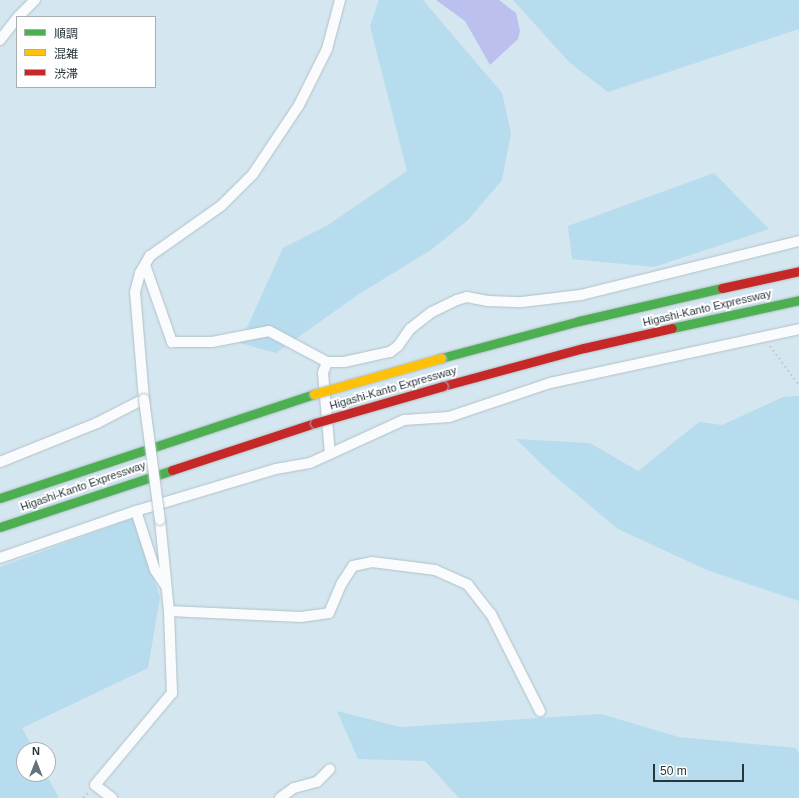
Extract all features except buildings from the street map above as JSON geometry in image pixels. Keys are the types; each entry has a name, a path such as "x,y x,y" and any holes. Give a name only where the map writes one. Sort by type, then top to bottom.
{"highway":[{"name":"Higashi-Kanto Expressway","path":"0,498 314,394 579,321 799,271"},
{"name":"Higashi-Kanto Expressway","path":"0,527 315,423 443,386 584,348 799,300"}],"street":[{"path":"19,16 35,0"},
{"path":"112,798 95,785 172,693 169,611 160,520 144,399 135,292 145,264 150,256 221,206 253,174 299,105 327,49 340,0"},
{"path":"0,40 16,19"},
{"path":"145,264 172,342 212,342 269,331 327,362 372,357 390,352 398,346 410,329 432,312 467,297 488,301 522,302 581,295 799,241"},
{"path":"0,558 136,511 276,469 310,463 404,420 449,417 550,383 799,329"},
{"path":"327,362 323,374 330,454"},
{"path":"0,462 97,423 144,399"},
{"path":"136,511 155,570 166,586"},
{"path":"169,611 301,617 329,613 342,583 353,566 372,562 436,570 468,585 491,614 540,710"},
{"path":"280,798 294,788 317,782 330,769"}],"path":[{"path":"765,336 773,352 799,385"}],"shaded area":[{"path":"379,0 423,0 502,93 511,133 502,180 469,219 431,250 359,294 276,353 240,343 283,248 328,225 407,171 370,26"},
{"path":"513,0 799,0 799,29 608,92 570,63"},
{"path":"714,173 769,229 654,267 572,259 568,226"},
{"path":"799,396 799,601 707,570 618,529 550,472 516,439 590,443 638,471 699,422 722,425 783,397"},
{"path":"133,518 160,597 148,668 22,728 30,742 16,742 16,782 50,782 59,798 0,798 0,567"},
{"path":"337,711 400,727 601,714 679,737 796,748 799,754 799,798 459,798 425,761 358,759"}],"water":[{"path":"436,0 499,0 516,13 520,31 518,39 490,65 465,21"}],"traffic: fast":[{"path":"441,358 579,321 722,288"},
{"path":"672,328 799,300"},
{"path":"0,498 314,394"},
{"path":"0,527 172,470"}],"traffic: jam":[{"path":"722,288 799,271"},
{"path":"443,386 584,348 672,328"},
{"path":"315,423 443,386"},
{"path":"172,470 315,423"}],"traffic: slow":[{"path":"314,394 441,358"}]}
